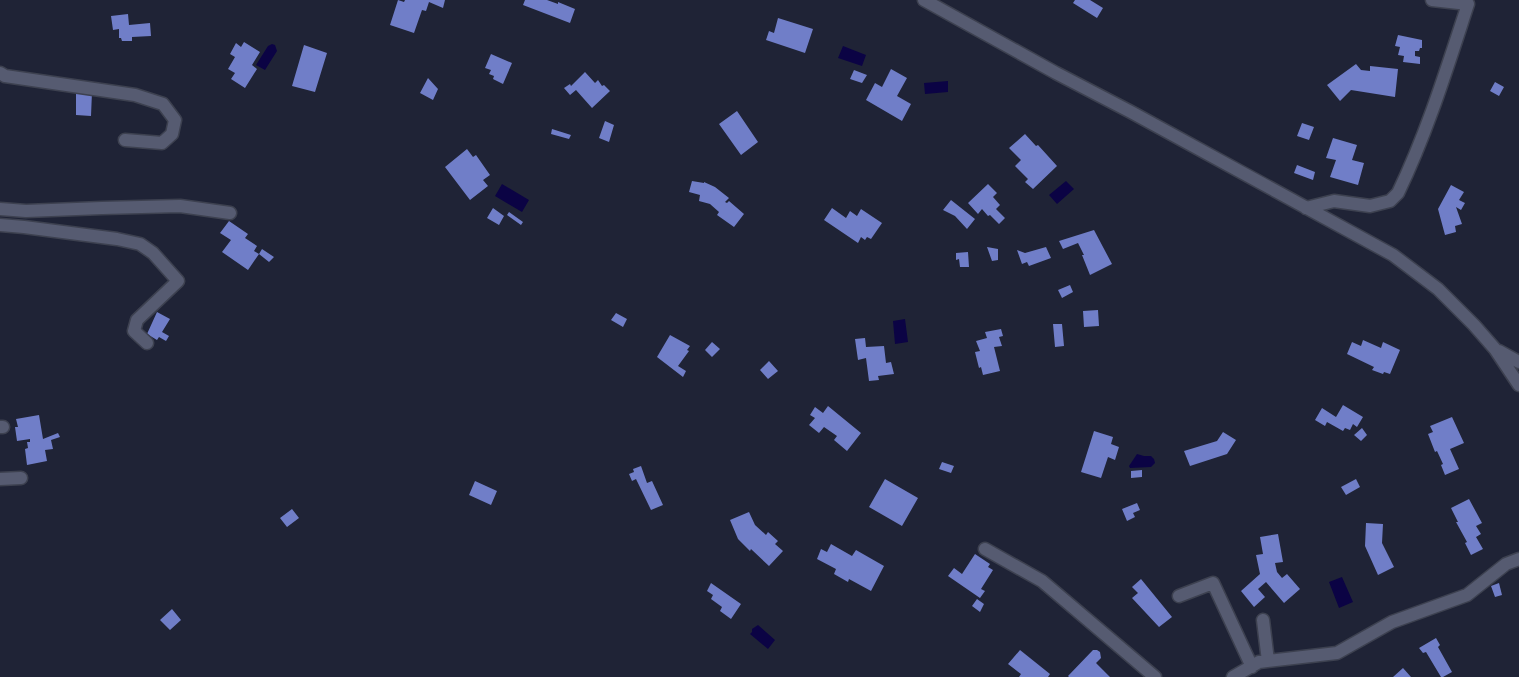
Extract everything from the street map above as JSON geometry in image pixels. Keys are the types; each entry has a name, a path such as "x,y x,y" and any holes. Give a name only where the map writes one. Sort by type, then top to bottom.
{"street":[{"path":"924,0 1306,208 1374,243 1401,260 1438,289 1474,326 1495,349 1519,385"},
{"path":"1306,208 1334,201 1370,206 1390,201 1398,193 1447,67 1468,4 1432,0"},
{"path":"0,74 135,95 163,104 175,120 172,134 162,143 126,140"},
{"path":"0,209 26,211 180,206 230,213"},
{"path":"0,225 117,239 140,244 153,253 178,281 137,320 134,331 147,343"},
{"path":"1495,349 1519,362"},
{"path":"0,479 21,478"},
{"path":"985,549 1042,581 1155,677"},
{"path":"1233,677 1259,662 1338,652 1392,622 1467,595 1506,564 1519,559"},
{"path":"1179,596 1213,583 1252,667"},
{"path":"1263,620 1268,661"}],"shaded area":[{"path":"275,45 277,51 265,70 256,65 268,46"},
{"path":"843,46 866,55 862,66 838,58"},
{"path":"948,81 948,92 925,94 924,83"},
{"path":"1066,181 1074,189 1057,204 1049,195"},
{"path":"502,184 529,200 522,212 495,196"},
{"path":"905,319 908,342 895,344 893,321"},
{"path":"1137,454 1151,456 1155,463 1151,467 1130,468 1129,466"},
{"path":"1342,577 1353,602 1339,608 1329,582"},
{"path":"758,625 775,640 768,649 750,634 752,629"}],"building":[{"path":"398,0 404,2 405,0 445,0 443,8 429,2 426,11 422,10 414,33 390,25"},
{"path":"525,0 547,0 575,9 570,23 523,5"},
{"path":"1075,0 1090,0 1103,8 1097,18 1073,3"},
{"path":"128,14 129,25 150,23 151,36 132,37 132,41 122,41 119,38 119,29 113,30 111,16"},
{"path":"778,18 813,29 805,53 766,40 769,31 774,33"},
{"path":"1398,35 1422,40 1422,48 1419,51 1415,51 1415,56 1420,57 1420,64 1403,62 1404,56 1398,55 1400,47 1395,46"},
{"path":"244,42 260,52 252,65 257,69 245,88 231,79 235,73 228,69 235,57 230,54 236,43 241,47"},
{"path":"304,45 327,53 315,92 292,86"},
{"path":"491,54 512,63 503,84 493,79 494,76 489,74 491,70 485,68"},
{"path":"1356,64 1361,70 1370,71 1370,66 1398,69 1395,97 1351,90 1340,101 1327,85"},
{"path":"891,69 907,78 897,96 911,104 902,121 866,100 875,83 882,87"},
{"path":"854,70 867,75 862,83 850,79"},
{"path":"585,72 595,83 598,80 602,86 604,85 610,91 592,108 576,90 570,95 564,88 570,84 571,86"},
{"path":"428,78 438,89 433,100 420,93"},
{"path":"1495,82 1504,87 1499,96 1490,91"},
{"path":"76,92 92,92 91,116 76,115"},
{"path":"737,111 758,142 741,155 719,124"},
{"path":"605,121 614,125 609,142 599,138"},
{"path":"1302,123 1314,127 1309,140 1297,136"},
{"path":"552,129 571,135 569,139 551,134"},
{"path":"1025,134 1057,166 1033,189 1025,182 1028,179 1015,166 1021,160 1009,148"},
{"path":"1333,138 1357,145 1352,160 1364,163 1358,185 1330,177 1336,160 1326,158"},
{"path":"467,149 473,157 476,155 490,175 483,180 488,186 470,200 445,167"},
{"path":"1297,165 1315,172 1313,180 1294,173"},
{"path":"692,181 704,182 715,187 729,198 725,202 729,201 744,214 734,227 717,215 719,212 710,204 699,201 700,195 689,192"},
{"path":"988,184 997,193 993,197 1000,205 996,209 1005,218 999,224 982,209 978,214 968,203"},
{"path":"1451,185 1464,192 1459,200 1465,203 1461,210 1456,207 1462,224 1455,226 1456,232 1445,235 1438,209"},
{"path":"951,200 975,219 967,229 955,216 943,210"},
{"path":"493,208 504,216 499,225 487,218"},
{"path":"832,208 846,218 850,211 857,216 861,209 882,223 871,239 867,237 865,240 861,237 858,243 824,220"},
{"path":"509,212 523,222 521,225 507,215"},
{"path":"229,221 248,234 245,238 257,246 254,251 259,254 248,270 222,252 231,240 220,233"},
{"path":"1094,230 1112,264 1090,275 1078,243 1063,249 1059,241"},
{"path":"987,247 998,249 998,260 992,261"},
{"path":"1046,247 1051,258 1029,266 1027,262 1022,264 1017,250 1025,253"},
{"path":"262,249 274,257 269,262 259,254"},
{"path":"968,252 969,267 960,267 959,259 956,260 956,253"},
{"path":"1070,285 1073,292 1062,298 1058,290"},
{"path":"1098,310 1099,326 1084,327 1083,311"},
{"path":"157,312 170,319 162,332 169,336 166,341 159,337 157,340 147,334"},
{"path":"616,313 627,319 623,327 611,320"},
{"path":"1053,324 1062,324 1064,346 1055,347"},
{"path":"1001,329 1003,336 999,337 1002,346 994,347 1000,371 983,375 975,352 980,351 976,341 987,338 985,332"},
{"path":"670,335 690,346 687,350 689,351 678,366 686,371 683,377 657,357"},
{"path":"865,338 866,347 884,346 886,363 891,362 894,374 878,376 879,380 869,381 866,358 858,360 855,339"},
{"path":"1363,340 1381,348 1383,342 1400,350 1390,374 1384,372 1383,374 1372,370 1374,367 1347,354 1352,342 1361,346"},
{"path":"712,342 720,349 712,357 705,350"},
{"path":"769,361 778,371 768,379 760,370"},
{"path":"1343,405 1363,417 1357,427 1353,424 1350,430 1345,428 1343,431 1327,422 1325,426 1315,420 1322,408 1336,417"},
{"path":"828,406 861,433 847,451 834,440 837,436 824,427 819,433 809,425 815,418 810,415 815,407 823,413"},
{"path":"39,415 43,439 58,433 60,437 51,440 53,449 45,450 47,461 27,465 25,449 28,448 27,442 30,442 30,439 17,441 15,427 18,427 16,419"},
{"path":"1452,417 1464,443 1450,449 1459,469 1445,475 1441,465 1443,464 1437,451 1435,452 1428,434 1433,432 1430,426"},
{"path":"1362,428 1367,435 1361,441 1354,435"},
{"path":"1094,431 1113,437 1111,444 1119,447 1115,460 1108,457 1101,478 1081,472"},
{"path":"1223,432 1236,440 1227,454 1190,466 1184,451 1217,441"},
{"path":"942,462 954,466 951,473 939,469"},
{"path":"641,466 647,483 652,481 663,505 651,510 636,479 632,481 629,474 634,472 633,469"},
{"path":"1142,470 1142,477 1131,478 1131,471"},
{"path":"885,479 918,498 902,526 869,507"},
{"path":"1356,479 1360,487 1346,495 1341,487"},
{"path":"475,481 497,491 491,505 469,495"},
{"path":"1469,499 1482,523 1476,526 1481,534 1476,537 1483,549 1471,555 1451,508"},
{"path":"1137,503 1140,510 1133,513 1135,517 1127,521 1122,509"},
{"path":"292,509 299,518 287,527 280,518"},
{"path":"749,512 755,525 766,535 768,532 778,541 775,544 783,551 769,566 738,539 730,520"},
{"path":"1366,523 1383,524 1382,543 1394,567 1378,575 1365,546"},
{"path":"1278,534 1283,562 1275,563 1277,572 1282,578 1287,574 1300,589 1284,603 1266,582 1258,589 1265,597 1254,607 1241,591 1260,574 1256,555 1263,554 1260,537"},
{"path":"831,544 852,556 856,550 884,566 871,591 849,579 848,582 834,574 836,569 817,559 821,549 827,552"},
{"path":"975,554 990,564 988,567 993,570 981,589 985,591 980,598 948,576 954,568 962,574"},
{"path":"1141,579 1172,617 1159,627 1132,598 1138,593 1132,587"},
{"path":"711,583 741,604 731,619 720,611 722,607 711,599 713,595 707,591"},
{"path":"1499,583 1502,595 1495,597 1491,586"},
{"path":"977,599 984,604 980,612 972,606"},
{"path":"172,609 181,620 170,630 160,620"},
{"path":"1436,638 1440,645 1438,647 1452,672 1443,677 1441,677 1426,652 1423,653 1419,648"},
{"path":"1020,650 1050,674 1048,677 1019,677 1021,674 1008,664"},
{"path":"1093,650 1100,652 1101,658 1096,663 1110,677 1069,677 1068,676"},
{"path":"1403,668 1411,677 1393,677"}]}
